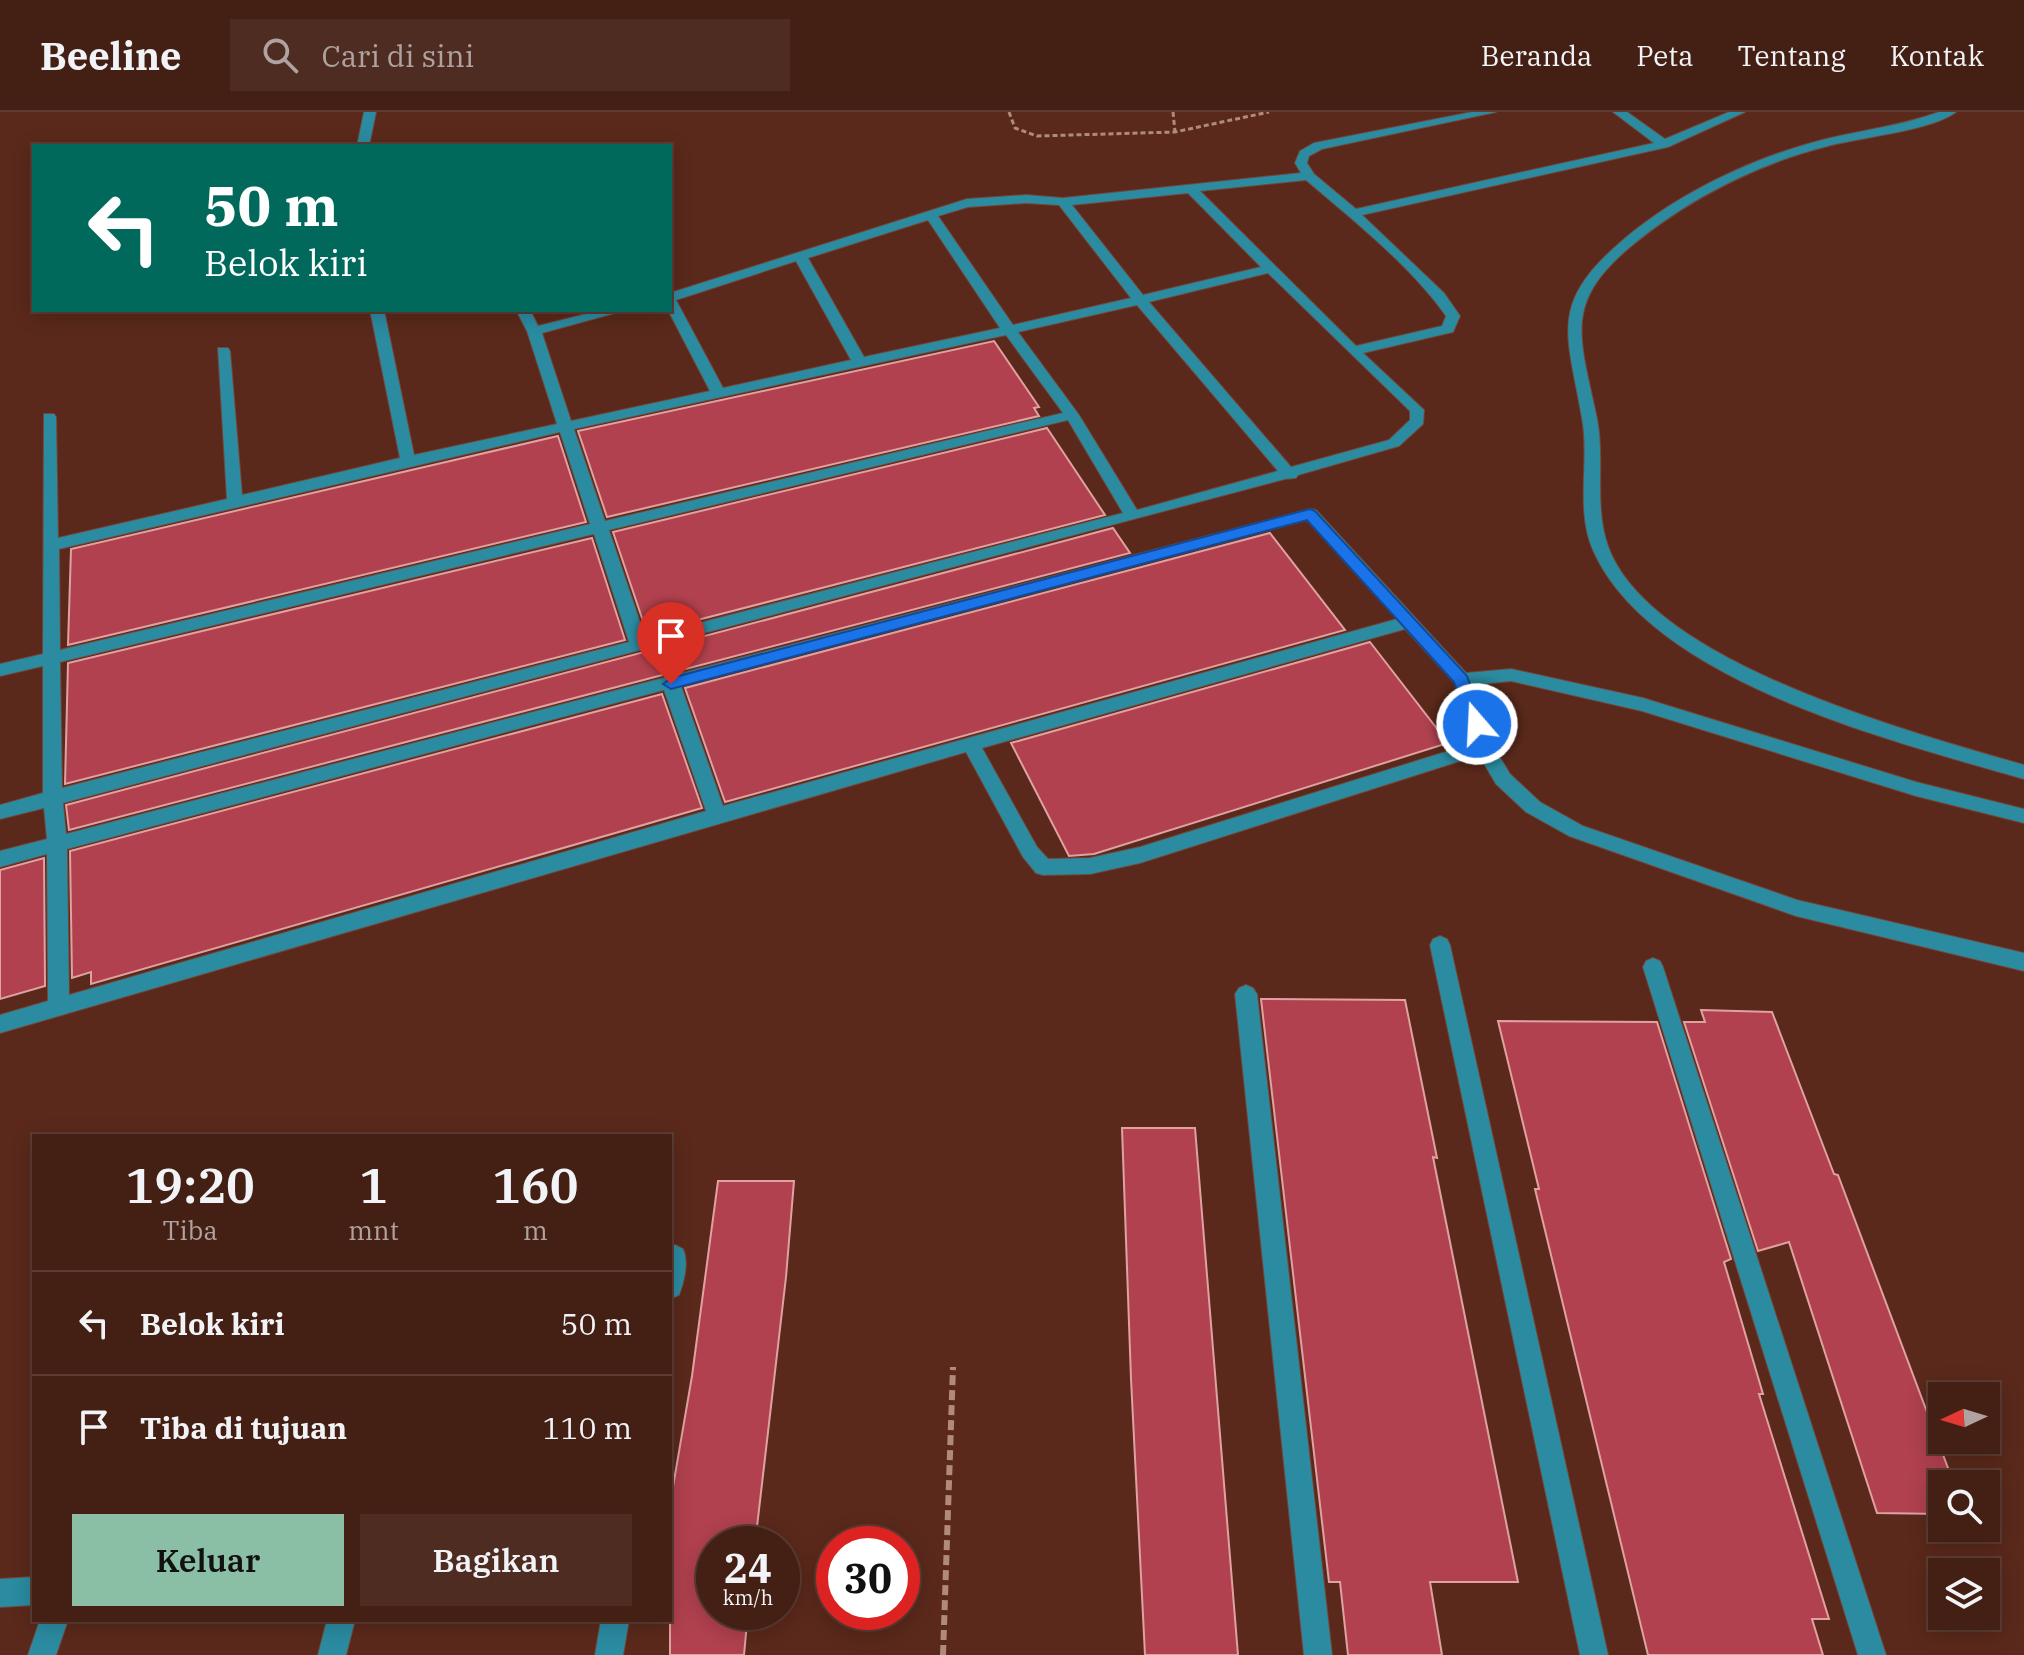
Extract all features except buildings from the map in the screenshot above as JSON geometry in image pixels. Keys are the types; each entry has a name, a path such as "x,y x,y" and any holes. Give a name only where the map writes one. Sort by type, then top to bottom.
{"street":[{"path":"363,144 370,112"},
{"path":"1353,351 1448,329 1453,316 1439,296 1353,213 1309,176 1301,163 1304,154 1318,146 1490,112"},
{"path":"1619,112 1664,144"},
{"path":"1353,213 1664,144 1739,112"},
{"path":"1950,112 1810,147 1776,159 1667,215 1630,241 1600,269 1575,304 1572,344 1595,446 1595,521 1601,549 1617,579 1643,609 1712,656 1769,686 1844,715 2024,772"},
{"path":"672,298 979,202 1026,199 1063,202 1193,191 1309,176"},
{"path":"0,812 1290,475 1394,443 1418,421 1417,410 1268,269 1193,191"},
{"path":"1063,202 1140,300 1290,475"},
{"path":"931,215 1009,330 1072,415 1133,516"},
{"path":"800,256 860,363"},
{"path":"52,545 408,461 1009,330 1268,269"},
{"path":"672,303 719,394"},
{"path":"377,312 408,461"},
{"path":"524,312 534,331 639,646"},
{"path":"534,331 611,312"},
{"path":"223,351 235,503"},
{"path":"0,670 1072,415"},
{"path":"49,417 53,799 57,843 59,1006"},
{"path":"0,859 1310,514 1462,680 1484,747 1503,779 1533,807 1576,831 1796,908 2024,962"},
{"path":"0,1024 970,742 1408,622"},
{"path":"1462,680 1511,675 1643,705 1916,789 2024,816"},
{"path":"671,684 717,815"},
{"path":"970,742 1030,852 1043,867 1090,866 1140,855 1484,747"},
{"path":"1440,945 1594,1655"},
{"path":"1653,967 1872,1655"},
{"path":"1246,994 1318,1655"},
{"path":"672,1275 675,1257"},
{"path":"0,1593 32,1591"},
{"path":"42,1655 53,1622"},
{"path":"332,1655 340,1622"},
{"path":"609,1655 615,1622"}],"path":[{"path":"1009,112 1015,128 1037,136 1175,132 1269,112"},
{"path":"1173,112 1175,132"},
{"path":"943,1655 953,1367"}],"route":[{"path":"671,684 1310,514 1462,680 1477,724"}]}
